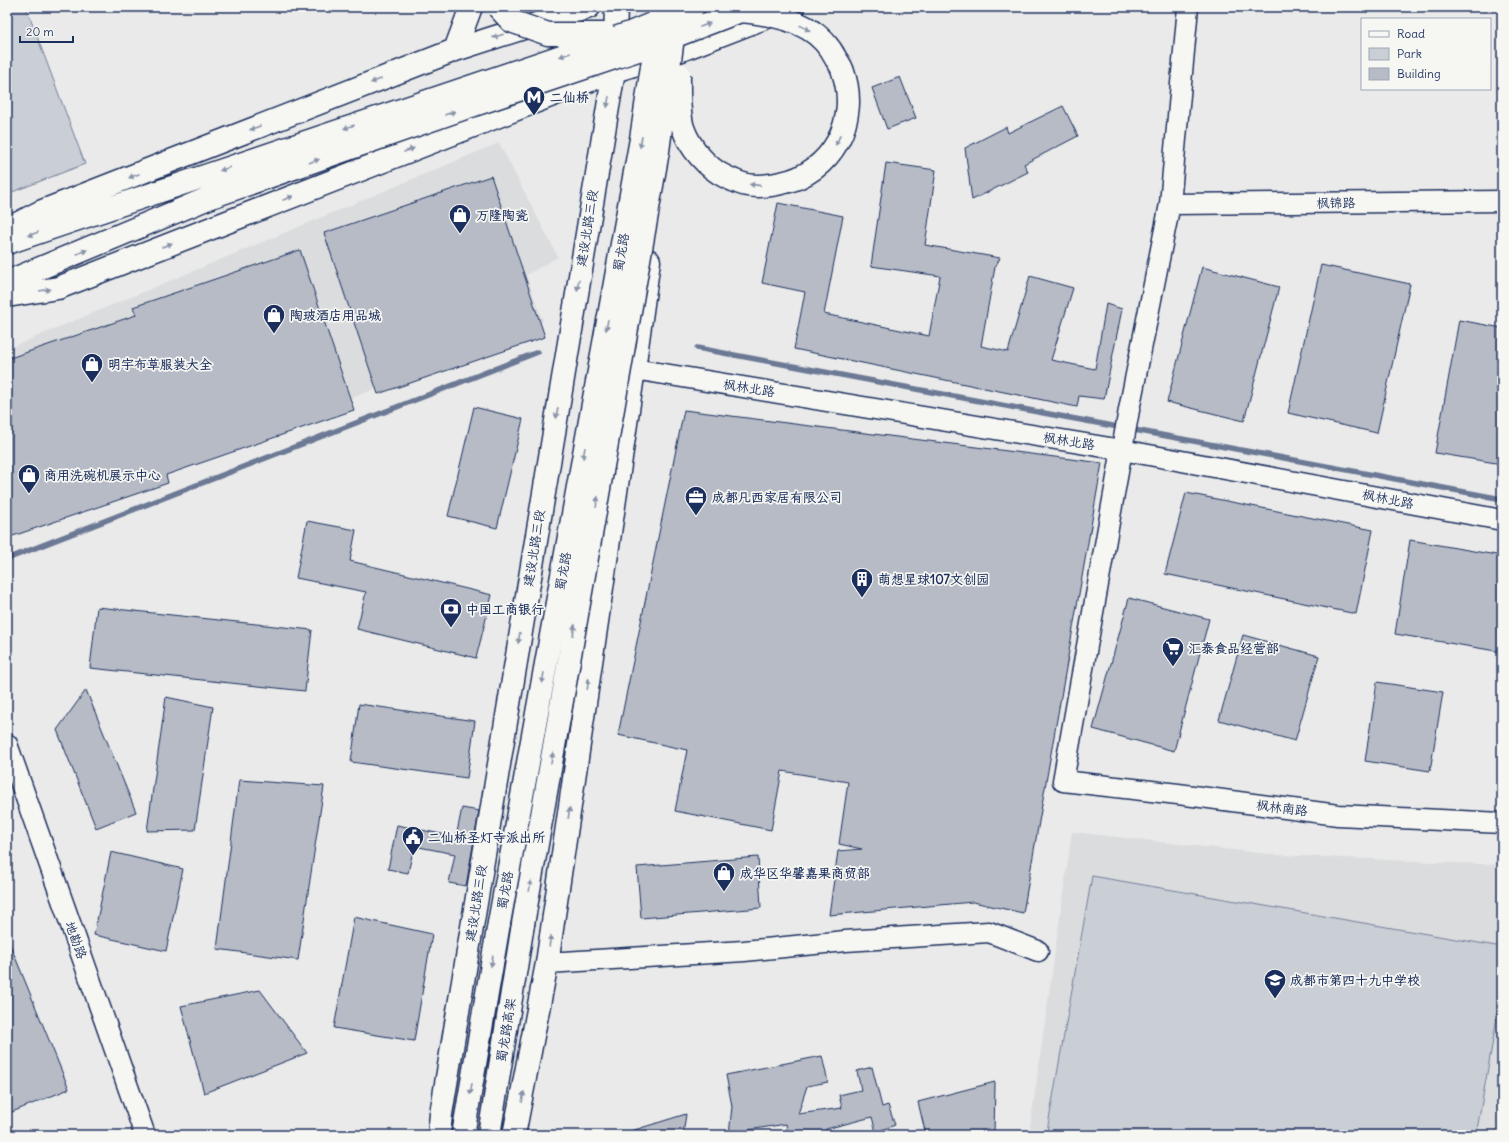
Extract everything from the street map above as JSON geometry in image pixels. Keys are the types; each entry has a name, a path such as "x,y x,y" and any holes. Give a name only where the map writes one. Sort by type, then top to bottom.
{"main road":[{"path":"455,50 471,7"},
{"path":"498,7 511,21 548,34 586,35 630,33"},
{"path":"7,229 40,212 455,50 589,7"},
{"name":"建设北路三段","path":"439,1135 441,1114 614,71 616,7"},
{"path":"657,7 658,31"},
{"name":"蜀龙路","path":"463,1135 499,922 641,139 661,7"},
{"path":"514,1135 547,963 634,369 676,52 673,7"},
{"path":"7,282 211,197 460,110 644,48 746,9 781,18 808,28 830,48 843,71 848,97 846,124 834,148 817,168 793,181 767,186 741,184 717,172 697,154 683,128 680,107 677,7"},
{"name":"蜀龙路","path":"523,924 656,159 677,7"},
{"path":"7,243 202,176 630,33 693,7"},
{"path":"7,296 58,288 614,71 676,52 793,7"},
{"name":"蜀龙路高架","path":"489,1135 523,924"}],"street":[{"path":"1124,443 1129,410 1170,204 1188,7"},
{"name":"枫锦路","path":"1170,204 1502,202"},
{"name":"枫林北路","path":"634,369 1124,443 1502,520"},
{"name":"枫林南路","path":"1124,443 1062,781 1178,794 1338,815 1502,823"},
{"name":"地勘路","path":"7,744 146,1135"},
{"path":"547,963 744,951 845,941 989,932 1038,951"}],"shaded area":[{"name":"陶玻酒店用品城","path":"499,143 558,257 526,275 543,321 7,537 7,349"},
{"name":"成都市第四十九中学校","path":"1072,832 1278,855 1502,865 1502,1135 1029,1135"}],"green space":[{"path":"7,7 26,7 85,164 7,194"},
{"name":"成都市第四十九中学校","path":"1092,876 1502,947 1502,990 1476,1135 1072,1135 1047,1131"}],"building":[{"path":"900,77 916,118 887,129 872,88"},
{"path":"1063,106 1078,136 1024,164 1028,172 972,200 965,148 1006,127 1008,133"},
{"path":"886,163 936,170 925,245 1000,258 995,267 981,346 1008,352 1030,276 1073,288 1051,360 1095,369 1106,304 1122,309 1104,399 1079,396 1077,407 794,349 805,292 762,283 778,203 843,216 824,314 929,336 940,276 871,266"},
{"path":"491,176 545,337 378,394 324,233"},
{"path":"300,250 354,410 166,475 168,483 7,538 7,359 136,315 133,307"},
{"path":"1321,265 1410,284 1377,433 1288,413"},
{"path":"1202,267 1279,287 1244,421 1167,402"},
{"path":"1459,320 1502,328 1502,464 1435,453"},
{"path":"474,407 523,419 497,528 448,516"},
{"name":"萌想星球107文创园","path":"684,410 1102,463 1023,913 973,902 829,915 838,851 862,849 839,844 848,782 782,771 771,830 675,811 687,750 618,735"},
{"path":"1186,493 1373,530 1356,614 1165,574"},
{"path":"307,521 356,530 350,561 492,595 476,658 357,629 366,592 296,578"},
{"path":"1410,540 1502,556 1502,652 1395,634"},
{"path":"1129,598 1209,619 1174,751 1093,729"},
{"path":"97,607 312,630 305,691 90,668"},
{"path":"1243,635 1319,656 1295,741 1219,720"},
{"path":"1377,682 1443,692 1430,771 1365,761"},
{"path":"86,690 136,812 96,828 57,730"},
{"path":"166,697 213,707 195,830 147,831"},
{"path":"359,704 475,721 467,778 351,762"},
{"path":"239,780 324,786 298,960 217,949"},
{"path":"462,808 479,811 466,886 449,883 455,854 414,846 408,873 388,869 397,825 456,837"},
{"path":"111,852 183,869 166,951 94,935"},
{"path":"758,857 761,908 641,918 637,867"},
{"path":"354,917 432,934 414,1041 334,1028"},
{"path":"7,937 69,1089 7,1114"},
{"path":"260,990 307,1053 204,1093 181,1006"},
{"path":"822,1056 828,1082 807,1086 798,1114 842,1108 839,1095 861,1090 857,1071 872,1067 882,1107 888,1105 895,1125 876,1132 872,1117 826,1129 826,1135 788,1135 786,1124 748,1130 747,1135 729,1135 732,1106 726,1075"},
{"path":"995,1082 994,1135 926,1135 918,1102"},
{"path":"686,1114 683,1135 629,1135 628,1132"}],"waterway":[{"path":"697,348 1502,499"},
{"path":"7,559 538,352"}],"place":[{"name":"二仙桥","path":"534,116"},
{"name":"万隆陶瓷","path":"460,234"},
{"name":"陶玻酒店用品城","path":"274,334"},
{"name":"明宇布草服装大全","path":"92,384"},
{"name":"商用洗碗机展示中心","path":"29,494"},
{"name":"成都凡西家居有限公司","path":"696,516"},
{"name":"萌想星球107文创园","path":"862,598"},
{"name":"中国工商银行","path":"451,628"},
{"name":"汇泰食品经营部","path":"1173,668"},
{"name":"二仙桥圣灯寺派出所","path":"413,856"},
{"name":"成华区华馨嘉果商贸部","path":"724,892"},
{"name":"成都市第四十九中学校","path":"1275,1000"}]}
